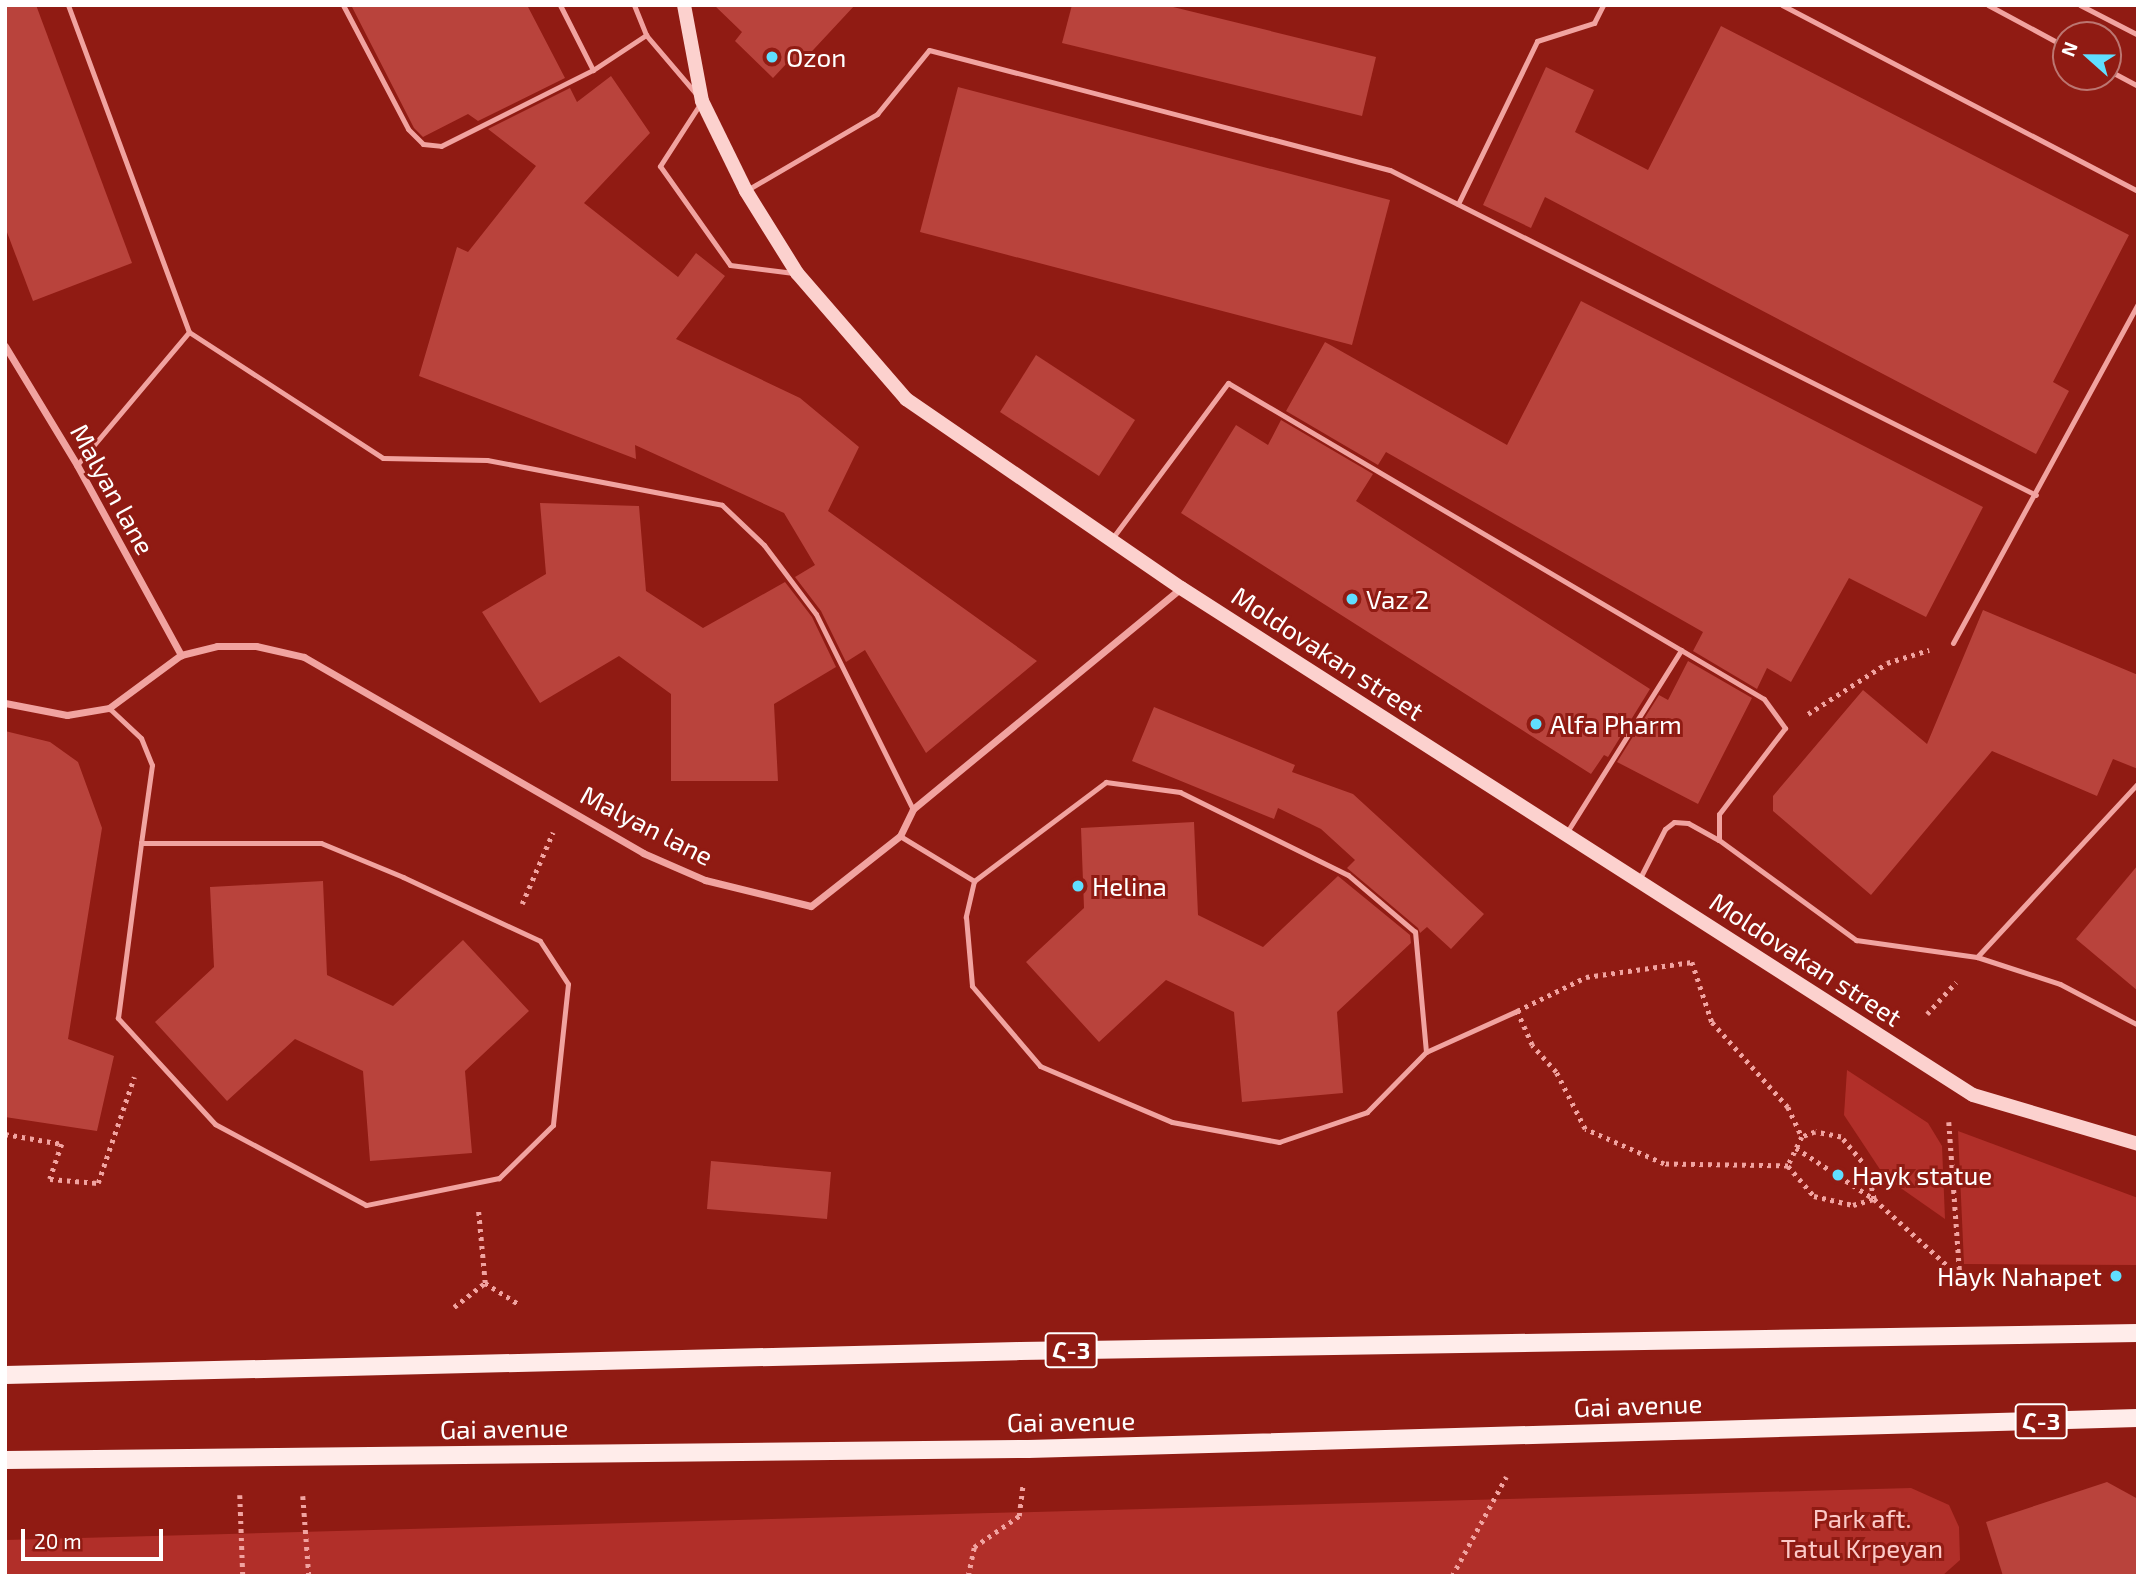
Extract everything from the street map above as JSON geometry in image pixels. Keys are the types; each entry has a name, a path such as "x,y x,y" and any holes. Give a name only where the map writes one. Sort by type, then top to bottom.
{"main road":[{"name":"Հ-3","path":"5,1376 1034,1351 2138,1333"},
{"name":"Gai avenue","path":"5,1460 1028,1449 2138,1418"}],"street":[{"name":"Moldovakan street","path":"684,5 702,102 746,191 797,273 906,399 1181,588 1973,1096 2138,1144"},
{"name":"Malyan lane","path":"5,346 77,465 181,655"},
{"name":"Malyan lane","path":"5,704 67,715 109,708 181,655 216,646 256,646 304,657 643,853 705,880 810,906 900,836 914,809 1181,588"}],"lane":[{"path":"68,5 189,332 383,458 487,460 722,505 764,545 816,614 914,809"},
{"path":"343,5 408,129 423,144 440,146 593,70 646,35"},
{"path":"560,5 593,70"},
{"path":"634,5 646,35 702,102 660,166 730,265 797,273"},
{"path":"1458,204 1537,41 1594,23 1604,5"},
{"path":"1783,5 2138,191"},
{"path":"1988,5 2052,39"},
{"path":"2080,5 2138,35"},
{"path":"746,191 877,114 929,50 1390,170 2036,495"},
{"path":"2122,77 2138,86"},
{"path":"1953,643 2036,495 2138,303"},
{"path":"77,465 189,332"},
{"path":"1111,540 1228,383 1764,698 1785,728 1719,814 1719,840"},
{"path":"1565,834 1681,650"},
{"path":"109,708 141,738 152,765 141,843 118,1018 215,1124 366,1205 499,1178 553,1125 568,984 540,941 403,877 321,843 141,843"},
{"path":"1426,1052 1415,932 1348,876 1180,792 1106,782 974,881 965,917 972,986 1040,1066 1172,1122 1279,1142 1367,1112 1426,1052 1517,1011"},
{"path":"1977,957 2138,783"},
{"path":"1638,881 1665,829 1674,822 1688,823 1719,840 1856,940 1977,957 2060,984 2138,1025"},
{"path":"900,836 974,881"}],"path":[{"path":"1785,728 1888,663 1953,643"},
{"path":"516,916 552,835"},
{"path":"1548,994 1586,977 1608,972 1692,962 1712,1022 1788,1107 1802,1136"},
{"path":"1927,1014 1951,988"},
{"path":"1517,1011 1532,1045 1556,1072 1585,1129 1664,1164 1788,1166 1814,1196 1853,1205 1874,1199"},
{"path":"5,1134 61,1144 50,1179 98,1183 144,1046"},
{"path":"1796,1148 1874,1199 1960,1277 1949,1122"},
{"path":"1788,1166 1802,1136 1815,1132 1841,1137 1867,1168 1874,1199"},
{"path":"477,1202 485,1283"},
{"path":"485,1283 519,1304"},
{"path":"454,1307 485,1283"},
{"path":"1452,1576 1506,1477"},
{"path":"968,1576 974,1547 1019,1516 1023,1484"},
{"path":"240,1495 243,1576"},
{"path":"303,1496 309,1576"}],"green space":[{"path":"1847,1070 1928,1123 1942,1146 1945,1219 1885,1177 1844,1115"},
{"path":"1958,1131 2138,1198 2138,1265 1964,1264"},
{"name":"Park aft. Tatul Krpeyan","path":"1911,1488 1949,1505 1959,1527 1960,1560 1942,1576 5,1576 5,1540"}],"building":[{"path":"5,5 36,5 132,263 33,301 5,227"},
{"path":"351,5 527,5 565,78 478,121 468,114 423,137 414,128"},
{"path":"714,5 855,5 801,63 788,62 773,78 735,41 742,32"},
{"path":"1072,5 1165,5 1376,57 1362,116 1062,43"},
{"path":"1721,26 2129,235 2053,382 2069,391 2036,454 1545,197 1531,228 1483,205 1546,67 1594,90 1575,132 1648,170"},
{"path":"611,76 650,133 584,203 678,277 696,253 725,276 676,339 800,398 859,447 828,511 1037,661 926,753 865,650 846,662 821,611 795,577 815,565 784,513 635,445 636,459 419,376 457,247 468,252 536,166 488,129 570,88 577,102"},
{"path":"958,87 1390,200 1352,345 920,232"},
{"path":"1581,301 1983,507 1926,617 1849,578 1791,682 1767,668 1757,689 1693,651 1703,632 1386,452 1378,465 1286,411 1325,342 1507,445"},
{"path":"1036,355 1135,420 1099,476 1000,412"},
{"path":"1281,420 1373,474 1356,501 1650,689 1608,757 1604,755 1591,774 1181,513 1236,425 1268,445"},
{"path":"540,503 639,506 646,591 703,628 785,582 812,617 836,667 774,704 778,781 671,781 671,694 619,656 540,703 482,612 546,574"},
{"path":"1983,610 2138,675 2138,769 2113,759 2097,796 1992,751 1871,895 1773,811 1773,796 1863,690 1927,744"},
{"path":"1688,661 1752,698 1698,804 1617,762 1659,695 1668,700"},
{"path":"1154,707 1295,765 1292,772 1353,794 1484,914 1451,949 1427,927 1420,933 1418,928 1347,868 1355,860 1321,829 1278,808 1274,819 1132,761"},
{"path":"5,731 50,742 78,762 102,828 68,1039 114,1056 97,1131 5,1117"},
{"path":"1194,822 1198,915 1263,947 1338,876 1410,935 1411,943 1337,1012 1343,1093 1242,1102 1234,1012 1166,980 1099,1042 1026,962 1084,908 1081,828"},
{"path":"2138,865 2138,991 2076,939"},
{"path":"323,881 327,975 393,1006 463,940 529,1011 465,1071 472,1153 370,1161 363,1071 295,1039 227,1101 155,1022 214,967 210,887"},
{"path":"711,1161 831,1172 827,1219 707,1209"},
{"path":"2107,1482 2138,1499 2138,1576 2003,1576 1986,1522"}],"place":[{"name":"Ozon","path":"772,57"},
{"name":"Vaz 2","path":"1352,599"},
{"name":"Alfa Pharm","path":"1536,724"},
{"name":"Helina","path":"1078,886"},
{"name":"Hayk statue","path":"1838,1175"},
{"name":"Hayk Nahapet","path":"2116,1276"}]}
